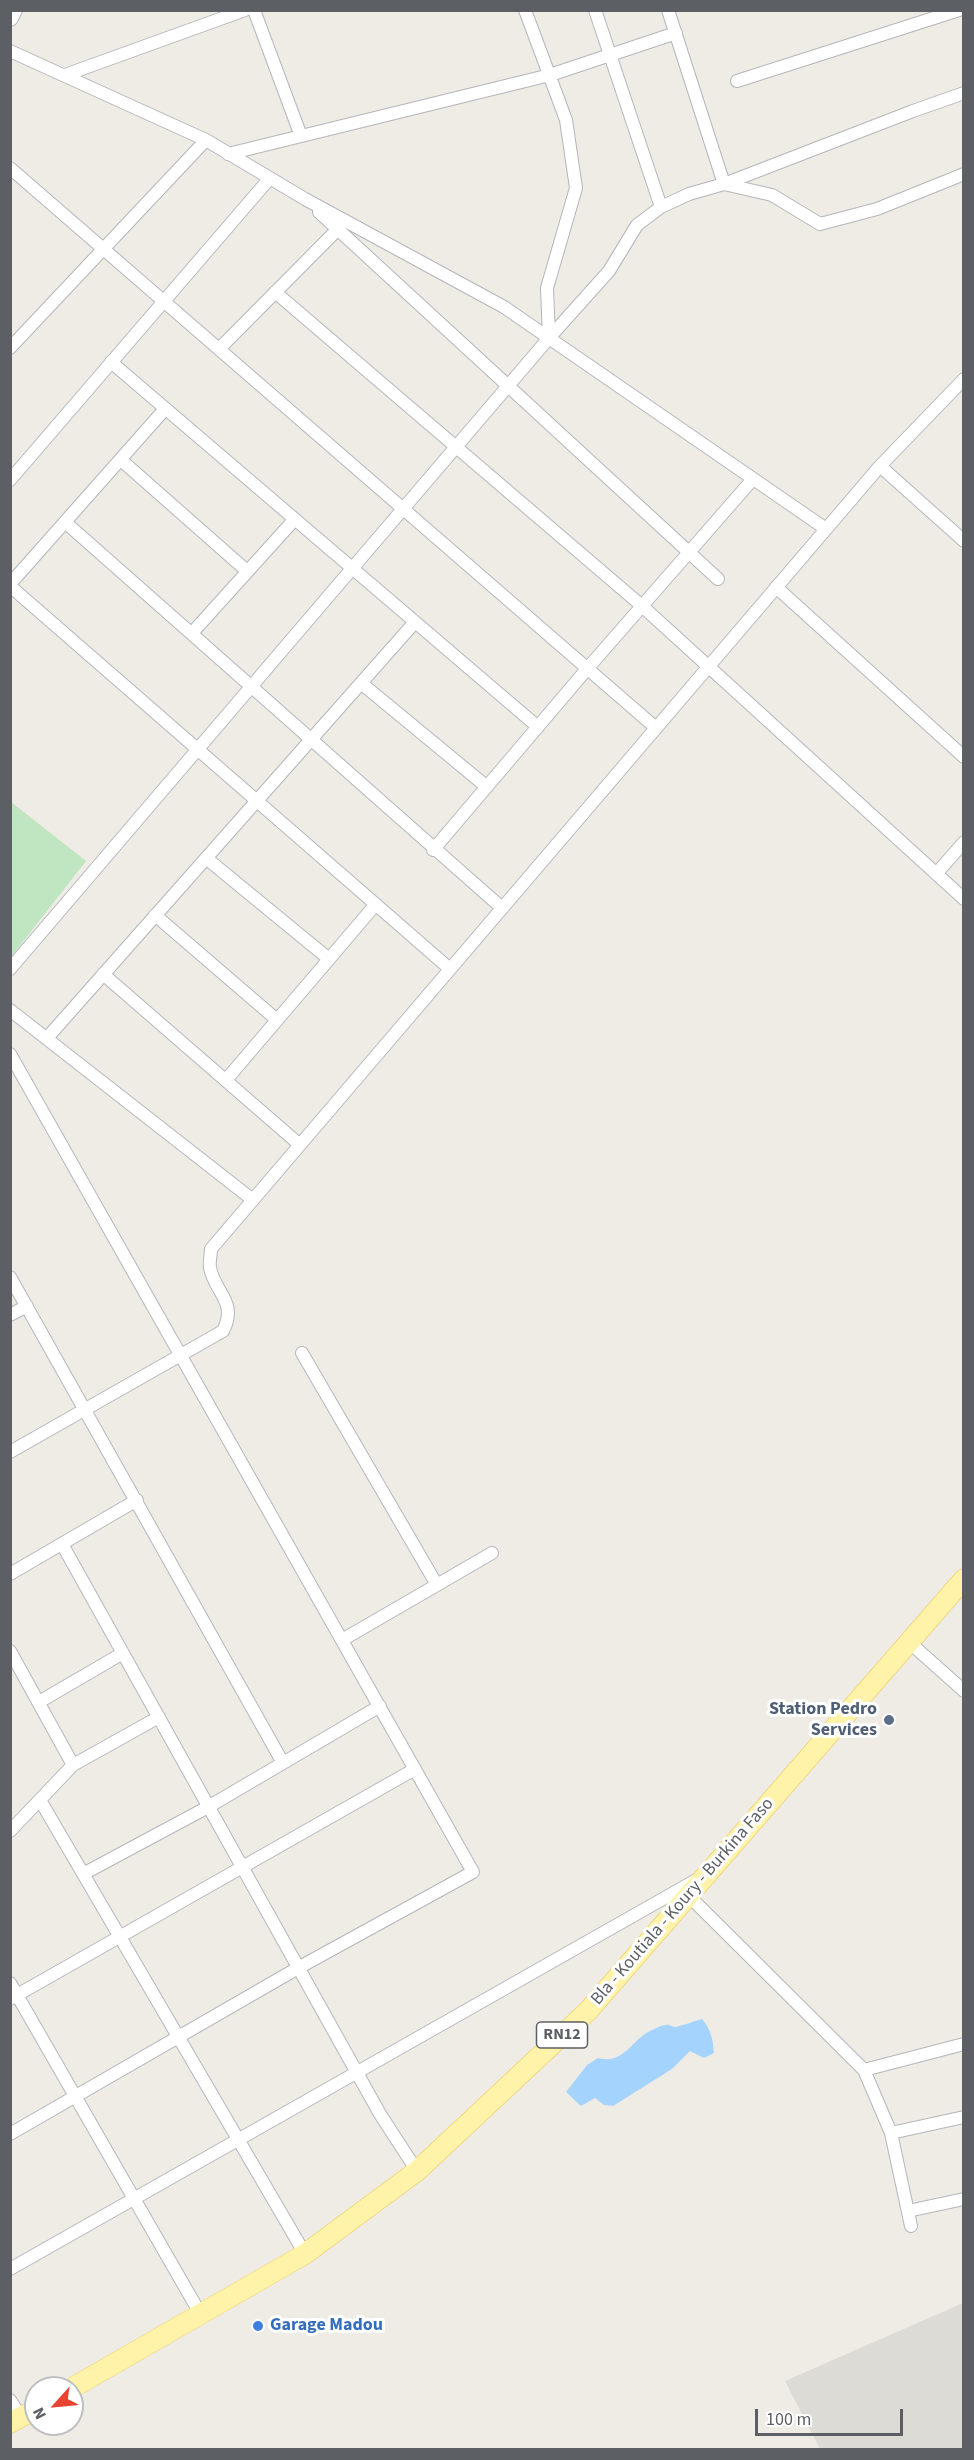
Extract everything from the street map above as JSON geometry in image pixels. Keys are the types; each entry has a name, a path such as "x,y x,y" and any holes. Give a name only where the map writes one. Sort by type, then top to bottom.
{"main road":[{"name":"Bla - Koutiala - Koury - Burkina Faso","path":"84,2381 305,2254 417,2170 588,2011 963,1579"}],"street":[{"path":"10,18 14,10"},
{"path":"65,75 245,10"},
{"path":"254,10 301,136"},
{"path":"525,10 566,120 576,188 547,288 549,338"},
{"path":"595,10 661,207"},
{"path":"668,10 724,184"},
{"path":"737,81 959,10"},
{"path":"228,154 550,75 676,33"},
{"path":"10,51 206,140 305,199 504,307 826,529"},
{"path":"10,969 549,338 609,271 637,225 661,207 688,194 724,184 963,93"},
{"path":"10,348 206,140"},
{"path":"10,168 656,728"},
{"path":"724,184 772,195 820,224 877,209 963,174"},
{"path":"10,480 270,178"},
{"path":"305,199 718,579"},
{"path":"219,349 338,229"},
{"path":"275,292 642,606 963,899"},
{"path":"111,362 538,727"},
{"path":"10,1452 224,1331 230,1318 210,1268 211,1249 880,466 963,379"},
{"path":"165,409 10,585 450,969"},
{"path":"121,460 247,572"},
{"path":"880,466 963,541"},
{"path":"433,850 753,479"},
{"path":"192,633 294,520"},
{"path":"65,522 312,738 433,850 502,908"},
{"path":"776,587 963,757"},
{"path":"47,1038 415,622"},
{"path":"361,683 487,787"},
{"path":"936,874 963,842"},
{"path":"206,858 329,959"},
{"path":"226,1080 376,904"},
{"path":"155,915 277,1020"},
{"path":"103,974 300,1144"},
{"path":"10,1010 253,1200"},
{"path":"10,1054 474,1872 298,1968 10,2134"},
{"path":"10,1277 283,1764"},
{"path":"10,1315 27,1306"},
{"path":"302,1353 437,1585"},
{"path":"10,1574 137,1500"},
{"path":"62,1544 356,2072 380,2114 417,2170"},
{"path":"342,1640 492,1553"},
{"path":"909,1642 963,1691"},
{"path":"10,1651 73,1765"},
{"path":"39,1702 123,1653"},
{"path":"83,1874 283,1764 380,1706"},
{"path":"10,1831 73,1765 159,1717"},
{"path":"14,1997 415,1769"},
{"path":"40,1800 305,2254"},
{"path":"10,2269 632,1914 710,1872"},
{"path":"689,1896 864,2070 891,2133 911,2226"},
{"path":"10,1983 14,1997 76,2097 201,2315"},
{"path":"864,2070 963,2044"},
{"path":"891,2133 963,2117"},
{"path":"908,2211 963,2199"},
{"path":"10,2400 22,2416"}],"shaded area":[{"path":"963,2303 963,2449 820,2449 785,2381"}],"green space":[{"path":"11,802 86,861 11,957"}],"water":[{"path":"702,2019 711,2035 714,2053 704,2058 690,2051 672,2069 613,2106 604,2105 595,2098 581,2106 566,2092 587,2065 598,2058 615,2058 621,2055 645,2034 659,2027 667,2025 674,2027"}],"place":[{"name":"Station Pedro Services","path":"889,1720"},
{"name":"Garage Madou","path":"258,2326"}]}
